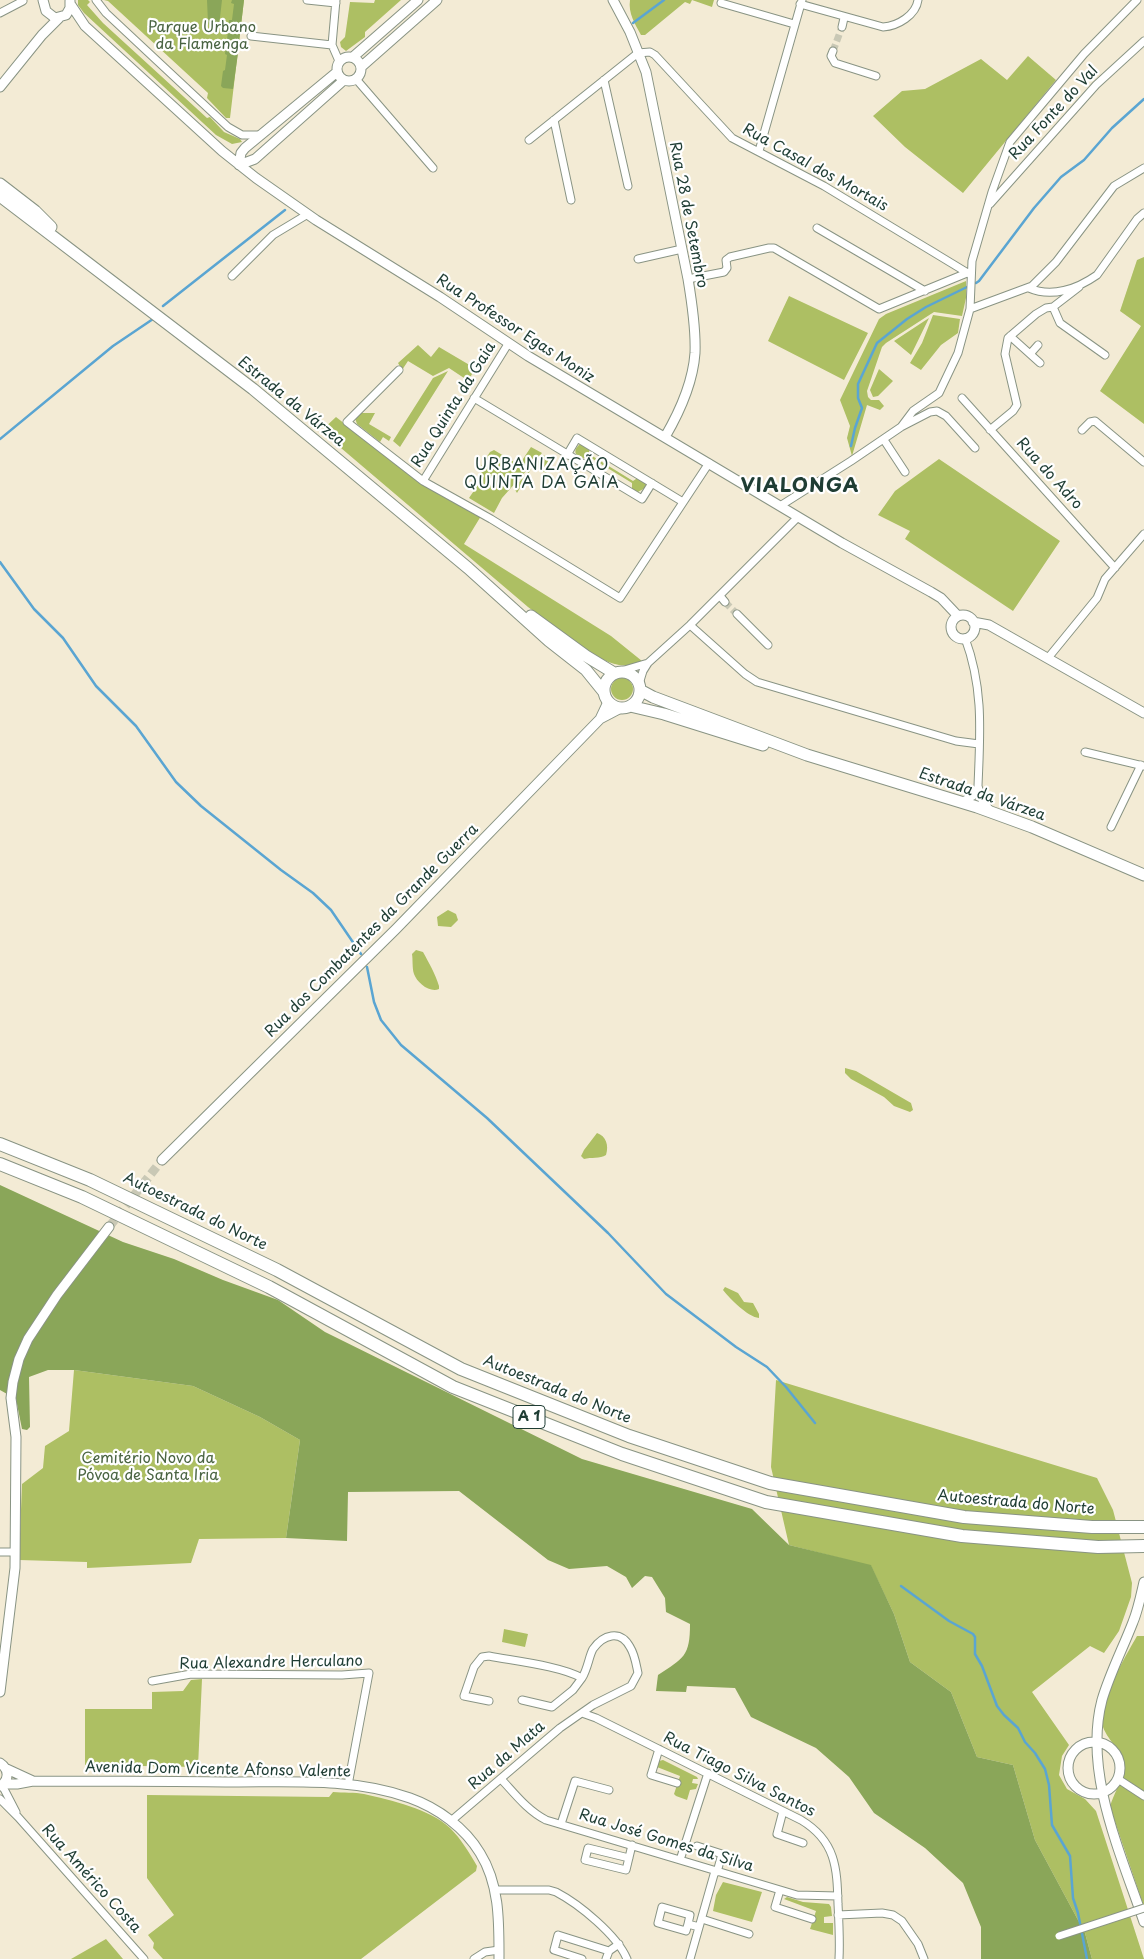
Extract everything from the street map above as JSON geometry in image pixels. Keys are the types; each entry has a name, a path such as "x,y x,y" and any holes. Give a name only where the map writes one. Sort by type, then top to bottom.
{"highway":[{"name":"Autoestrada do Norte","path":"0,1144 90,1180 277,1270 461,1369 629,1436 770,1483 964,1517 1092,1527 1144,1527"},
{"name":"A 1","path":"0,1164 82,1197 269,1287 453,1387 622,1454 766,1502 962,1536 1098,1547 1144,1546"}],"main road":[{"name":"Estrada da Várzea","path":"0,184 35,211 91,264"},
{"name":"Estrada da Várzea","path":"0,196 253,389 468,568 549,641 586,670 605,696 616,707 664,714 758,744 807,755"},
{"name":"Estrada da Várzea","path":"468,568 586,656 618,672 632,675 640,687 652,697 807,755 996,814 1094,852 1144,875"},
{"path":"605,696 606,680 618,672"},
{"path":"625,707 636,701 640,687"}],"street":[{"path":"96,0 106,13 228,127 242,135 260,135"},
{"path":"307,0 336,1 332,45 339,61 337,72 245,148 241,153 239,165 255,159 344,80"},
{"path":"353,57 418,0"},
{"path":"361,67 437,0"},
{"name":"Rua 28 de Setembro","path":"613,0 646,72 693,312 695,354 690,378 676,419 665,438"},
{"path":"621,14 622,0"},
{"path":"759,151 801,2 844,18 879,27 888,27 912,14 918,0"},
{"path":"901,427 913,411 934,398 943,387 958,353 970,309 969,274 972,261 1010,142 1084,54 1137,0"},
{"path":"0,13 24,1"},
{"path":"0,85 42,35 69,12 70,2"},
{"name":"Rua Professor Egas Moniz","path":"70,2 85,26 222,151 256,178 308,214 440,297 508,344 842,543 941,598 958,616 965,615 973,622 989,625 1144,713"},
{"path":"721,2 794,24"},
{"path":"42,35 45,4"},
{"name":"Rua Professor Egas Moniz","path":"45,4 51,16 61,17 85,26"},
{"path":"842,27 844,18"},
{"path":"251,36 332,45"},
{"name":"Rua Fonte do Val","path":"988,207 1096,85 1144,41"},
{"path":"833,51 831,56 835,63 876,76"},
{"name":"Rua Casal dos Mortais","path":"638,53 650,52 655,55 728,134 824,186 969,274"},
{"path":"529,140 638,53"},
{"path":"337,72 344,80 348,81 356,79 361,71 358,61 353,57 345,57 339,61"},
{"path":"356,79 433,168"},
{"path":"604,80 628,186"},
{"path":"554,120 571,200"},
{"path":"222,151 245,148"},
{"path":"255,159 254,170 256,178"},
{"path":"970,309 1029,288 1056,262 1114,186 1144,168"},
{"path":"990,430 1013,411 1017,405 1005,354 1005,343 1010,336 1036,314 1053,307 1097,275 1137,219 1144,213"},
{"path":"232,276 273,235 308,214"},
{"path":"817,228 925,291"},
{"path":"688,279 724,272 727,268 726,260 729,257 771,248 777,249 879,309 969,274"},
{"path":"638,259 682,249"},
{"path":"1029,288 1039,292 1053,292 1079,287"},
{"path":"1053,307 1060,323 1105,355"},
{"path":"1010,336 1040,363"},
{"name":"Rua Quinta da Gaia","path":"423,481 508,344"},
{"path":"1030,354 1038,345"},
{"path":"399,370 347,422 423,481 507,528 620,598 708,464"},
{"path":"474,398 642,499 652,483"},
{"name":"Rua do Adro","path":"962,398 1115,568"},
{"path":"780,506 884,440 901,427 930,412 938,411 946,416 974,448"},
{"path":"1082,430 1090,422 1095,421 1144,462"},
{"path":"567,455 577,438 683,502"},
{"path":"884,440 905,472"},
{"path":"640,687 643,671 648,663 720,596 798,517"},
{"path":"1048,658 1097,598 1105,579 1144,534"},
{"path":"720,596 725,602"},
{"path":"737,614 768,645"},
{"path":"958,616 951,625 952,632 958,637 965,638 972,634 973,622"},
{"path":"690,625 744,674 757,682 956,741 979,744"},
{"path":"965,638 975,668 978,687 978,786 985,805 996,814"},
{"path":"618,672 648,663"},
{"name":"Rua dos Combatentes da Grande Guerra","path":"600,720 605,696"},
{"name":"Rua dos Combatentes da Grande Guerra","path":"162,1160 396,929 600,720 625,707"},
{"path":"1085,752 1143,766 1111,827"},
{"path":"960,802 973,796 978,786"},
{"path":"0,1692 14,1568 16,1437 11,1391 19,1359 28,1339 57,1295 109,1227"},
{"path":"0,1552 14,1552"},
{"path":"1144,1582 1134,1620 1102,1701 1097,1742 1102,1793 1144,1922"},
{"name":"Rua da Mata","path":"452,1821 502,1780 546,1738 582,1712 632,1686 638,1673 630,1646 625,1640 615,1635 604,1637 592,1650 588,1669 582,1678"},
{"path":"489,1701 464,1696 474,1667 482,1657 489,1656 548,1668 574,1674 582,1678 573,1690 552,1707 522,1700"},
{"name":"Rua Alexandre Herculano","path":"152,1681 191,1674 342,1675 369,1673 348,1785"},
{"name":"Rua Tiago Silva Santos","path":"582,1712 708,1773 809,1825 828,1846 835,1862 838,1896 839,1959"},
{"path":"1097,1742 1105,1744 1117,1755 1120,1771 1118,1779 1114,1785 1102,1793 1094,1794 1078,1788 1069,1774 1068,1766 1075,1751 1081,1746 1097,1742"},
{"path":"659,1749 651,1775 677,1783"},
{"path":"2,1764 7,1777 2,1785 18,1817"},
{"name":"Avenida Dom Vicente Afonso Valente","path":"2,1764 34,1781"},
{"path":"680,1860 708,1773"},
{"path":"1118,1779 1144,1796"},
{"name":"Rua José Gomes da Silva","path":"502,1780 538,1816 561,1824 797,1896 838,1896"},
{"name":"Avenida Dom Vicente Afonso Valente","path":"2,1785 34,1781 288,1782 348,1785 381,1790 411,1798 432,1808 452,1821 468,1836 480,1853 496,1890 499,1954"},
{"path":"561,1824 575,1781 609,1790"},
{"path":"0,1800 18,1817"},
{"path":"783,1811 777,1834 802,1843"},
{"name":"Rua Américo Costa","path":"18,1817 144,1959"},
{"path":"629,1858 588,1848 586,1860 626,1870 629,1858 632,1845"},
{"path":"690,1959 722,1854 697,1846"},
{"path":"496,1890 549,1890 556,1892 608,1932 619,1944 627,1959"},
{"path":"780,1890 775,1907 812,1919"},
{"path":"662,1907 690,1915 688,1924 686,1930 658,1923 662,1907"},
{"path":"1059,1936 1144,1908"},
{"path":"838,1915 882,1913 893,1915 902,1921 921,1949 924,1959"},
{"path":"702,1919 749,1934"},
{"path":"688,1924 699,1927"},
{"path":"582,1959 554,1950 558,1935 609,1951"},
{"path":"606,1959 609,1951 619,1944"},
{"path":"474,1959 485,1952 499,1954"}],"green space":[{"path":"78,0 88,0 90,2 87,5 103,23 207,118 210,117 224,132 240,139 242,142 232,144 216,135 84,13 78,5"},
{"name":"Parque Urbano da Flamenga","path":"104,0 244,0 230,118 226,118 207,98 208,93 108,1"},
{"path":"207,0 222,0 218,35 208,23"},
{"path":"232,0 244,0 239,42 227,40 229,20 232,20 234,4 231,3"},
{"path":"375,0 401,0 365,32 365,37 346,51 341,47 340,42 345,37 350,2 374,3"},
{"path":"630,0 692,0 690,4 685,2 645,35 641,35 631,14"},
{"path":"692,0 714,0 712,7"},
{"path":"226,44 239,46 233,89 221,86 227,55 225,54"},
{"path":"1028,56 1056,80 963,193 905,147 873,116 902,91 925,89 981,59 1007,80"},
{"path":"1144,257 1144,424 1100,391 1141,326 1120,311 1137,260"},
{"path":"966,281 966,298 962,316 934,312 882,347 867,391 868,397 871,400 879,400 884,406 880,410 867,405 852,456 847,438 850,426 840,400 879,319 886,314"},
{"path":"789,296 868,333 844,380 768,341"},
{"path":"933,315 960,319 958,333 941,345 921,370 910,363 922,343"},
{"path":"929,318 911,355 894,341"},
{"path":"418,345 431,357 439,347 478,370 475,375 472,374 470,382 449,368 433,376 408,361 402,370 398,363"},
{"path":"879,369 893,381 878,396 873,397 870,390"},
{"path":"448,371 400,447 393,441 433,378"},
{"path":"360,413 375,413 369,424 391,437 389,441 383,437 380,442 357,424 355,418"},
{"path":"336,417 424,486 481,516 464,544 611,636 642,661 625,665 609,662 585,649 528,607 321,431"},
{"path":"580,444 589,447 589,454 633,481 639,477 646,484 645,488 638,492 632,489 632,483 588,456 582,459 579,457 575,450"},
{"path":"531,447 542,453 502,498 494,513 469,498 484,476 479,469 490,452 494,450 519,465"},
{"path":"543,455 554,460 546,473 533,466"},
{"path":"939,459 1060,541 1013,611 905,539 910,531 878,515 895,491"},
{"path":"532,467 517,493 514,488"},
{"path":"622,678 630,681 633,689 630,697 622,700 614,697 611,689 614,681"},
{"path":"448,910 456,914 458,920 451,927 438,926 437,917"},
{"path":"416,950 423,952 436,977 439,989 432,990 421,984 414,974 412,954"},
{"path":"845,1068 856,1071 911,1103 913,1110 910,1112 894,1106 884,1097 851,1079 845,1073"},
{"path":"597,1133 603,1136 606,1141 606,1155 584,1159 581,1156 584,1150"},
{"path":"0,1185 123,1242 174,1259 223,1280 278,1300 325,1332 582,1459 752,1509 789,1545 871,1565 894,1614 910,1662 951,1692 977,1757 1013,1765 1035,1840 1085,1933 1092,1959 981,1959 981,1927 963,1883 925,1848 874,1813 849,1777 816,1748 751,1717 735,1688 687,1686 686,1692 656,1691 658,1675 680,1660 687,1650 690,1624 666,1612 665,1598 652,1577 645,1576 632,1588 626,1577 607,1566 569,1569 548,1560 459,1491 348,1492 347,1541 286,1538 300,1440 260,1417 193,1386 74,1370 48,1370 29,1377 30,1427 27,1430 22,1429 16,1399 0,1390"},
{"path":"725,1287 738,1293 744,1302 753,1303 759,1318 735,1303 723,1290"},
{"name":"Cemitério Novo da Póvoa de Santa Iria","path":"74,1370 193,1386 260,1417 300,1440 286,1538 199,1539 191,1563 87,1568 87,1562 19,1560 22,1484 43,1468 45,1446 69,1431"},
{"path":"776,1380 1097,1478 1113,1510 1132,1583 1131,1597 1119,1631 1104,1653 1090,1646 1032,1692 1069,1745 1062,1756 1059,1775 1067,1789 1085,1799 1096,1811 1144,1959 1092,1959 1085,1933 1035,1840 1013,1765 977,1757 951,1692 910,1662 894,1614 871,1566 789,1545 771,1467"},
{"path":"504,1629 528,1634 525,1647 502,1642"},
{"path":"1137,1636 1144,1636 1144,1907 1110,1807 1122,1776 1123,1767 1121,1756 1103,1727 1102,1718 1113,1681"},
{"path":"202,1679 198,1767 85,1765 85,1709 152,1709 152,1692 183,1691 191,1680"},
{"path":"663,1760 697,1777 698,1779 693,1779 692,1783 698,1784 696,1789 690,1790 687,1800 674,1794 680,1776 657,1767 659,1761"},
{"path":"333,1792 357,1793 398,1802 421,1810 442,1821 458,1837 468,1851 477,1866 476,1871 361,1959 163,1959 153,1948 154,1943 148,1935 174,1915 147,1878 147,1795 329,1797"},
{"path":"723,1882 762,1892 752,1922 713,1911 716,1895"},
{"path":"787,1897 803,1902 829,1904 832,1916 824,1917 824,1923 833,1923 833,1935 810,1929 816,1911 784,1899"},
{"path":"106,1939 123,1959 71,1959"}],"waterway":[{"path":"633,23 664,0"},
{"path":"976,283 1034,208 1061,177 1084,160 1112,128 1144,99"},
{"path":"163,306 285,210"},
{"path":"851,446 862,408 858,398 858,384 877,343 907,319 926,307 967,287"},
{"path":"0,439 113,346 153,319"},
{"path":"0,562 34,609 63,638 96,686 136,726 176,782 201,806 313,893 331,910 361,954"},
{"path":"367,967 374,1002 381,1020 401,1045 487,1118 608,1233 666,1294 736,1347 767,1367 815,1423"},
{"path":"901,1586 949,1621 973,1634 975,1637 975,1654 982,1666 997,1706 1018,1728 1025,1742 1045,1769 1049,1785 1052,1825 1070,1856 1073,1898 1078,1913 1087,1959"}],"tunnel":[{"path":"833,51 842,27"},
{"path":"725,602 737,614"},
{"path":"109,1227 162,1160"}],"district":[{"name":"URBANIZAÇÃO QUINTA DA GAIA","path":"542,475"},
{"name":"VIALONGA","path":"800,486"}]}
